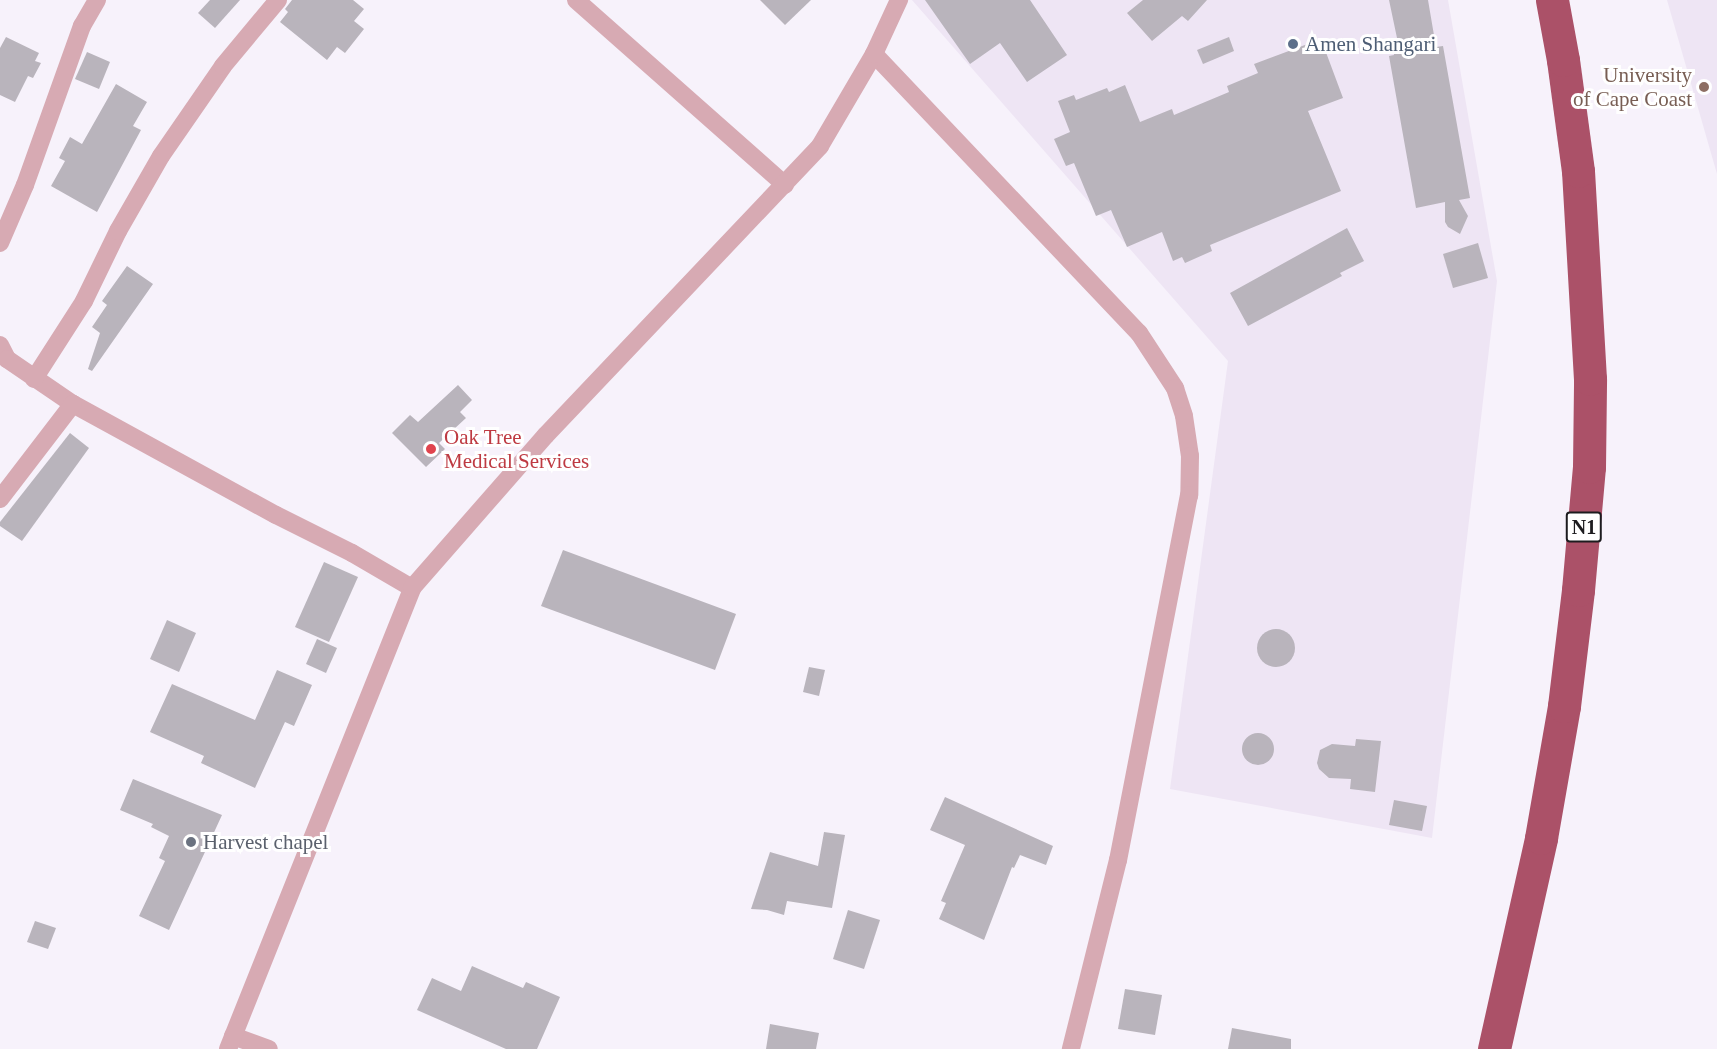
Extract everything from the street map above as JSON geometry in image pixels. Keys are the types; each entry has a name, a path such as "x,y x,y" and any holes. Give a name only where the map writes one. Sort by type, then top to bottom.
{"highway":[{"name":"N1","path":"1494,1049 1541,838 1564,706 1578,590 1589,467 1590,379 1578,171 1563,60 1552,0"}],"street":[{"path":"0,243 25,185 82,26 97,0"},
{"path":"34,379 84,301 118,231 161,156 223,66 278,0"},
{"path":"576,0 785,185"},
{"path":"269,1049 231,1043 412,588 546,435 820,146 874,54 899,0"},
{"path":"874,54 1139,333 1175,388 1184,416 1190,456 1189,495 1118,860 1071,1049"},
{"path":"0,345 7,359 73,404 276,515 352,553 412,588"},
{"path":"0,499 73,404"}],"shaded area":[{"path":"912,0 1448,0 1497,281 1432,838 1170,789 1228,361"},
{"name":"University of Cape Coast","path":"1667,0 1717,0 1717,174"}],"building":[{"path":"210,0 240,0 215,28 198,13"},
{"path":"292,0 353,0 364,9 354,21 364,29 345,53 337,47 327,60 280,22 288,12 285,9"},
{"path":"760,0 811,0 785,25"},
{"path":"925,0 1030,0 1067,55 1027,82 1000,43 970,64"},
{"path":"1143,0 1207,0 1188,21 1182,16 1152,41 1127,13"},
{"path":"1389,0 1428,0 1436,47 1443,46 1470,198 1459,200 1468,216 1460,234 1448,227 1445,222 1445,202 1416,208 1389,56 1394,55 1391,39 1397,38"},
{"path":"6,37 39,53 35,61 41,63 33,78 28,76 15,102 0,95 0,48"},
{"path":"1229,37 1234,51 1203,64 1197,50"},
{"path":"1321,39 1343,98 1308,111 1341,191 1210,245 1212,251 1185,263 1182,257 1173,261 1162,232 1127,247 1111,210 1096,216 1074,163 1066,166 1054,139 1070,132 1058,101 1074,95 1076,100 1107,88 1109,92 1125,85 1140,122 1172,109 1174,115 1229,92 1227,86 1258,73 1254,64"},
{"path":"87,52 110,62 99,89 75,79"},
{"path":"116,84 147,102 133,126 141,130 97,212 51,186 65,161 59,158 70,137 82,144"},
{"path":"1347,228 1364,261 1340,273 1342,276 1248,326 1230,293"},
{"path":"1478,243 1488,278 1453,288 1443,254"},
{"path":"127,266 153,284 92,371 88,369 100,333 92,327 107,305 102,301"},
{"path":"458,385 472,400 460,412 466,418 439,443 445,449 426,467 392,433 410,415 418,422"},
{"path":"70,433 89,448 22,541 0,526 0,522"},
{"path":"563,550 736,614 715,670 541,606"},
{"path":"324,562 358,577 329,642 295,627"},
{"path":"167,620 196,633 179,672 150,659"},
{"path":"1276,629 1289,635 1295,648 1289,661 1276,667 1263,661 1257,648 1263,635"},
{"path":"317,639 337,648 326,673 306,664"},
{"path":"809,667 825,670 819,696 803,692"},
{"path":"277,670 312,685 294,726 285,722 255,788 201,763 204,756 150,732 172,684 255,720"},
{"path":"1258,733 1270,737 1274,749 1270,761 1258,765 1246,761 1242,749 1246,737"},
{"path":"1356,739 1381,741 1375,792 1350,789 1351,779 1329,778 1319,769 1317,763 1320,750 1332,744 1355,746"},
{"path":"133,779 222,815 169,930 139,916 165,861 159,858 169,836 151,827 153,824 120,810"},
{"path":"945,797 1053,846 1046,865 1020,855 1014,868 1012,867 984,940 939,919 946,903 941,901 965,845 930,830"},
{"path":"1394,800 1427,806 1422,831 1389,825"},
{"path":"824,832 845,835 832,908 787,901 784,915 767,910 751,909 770,852 818,866"},
{"path":"848,910 880,920 864,969 833,959"},
{"path":"35,921 56,928 48,949 27,942"},
{"path":"472,966 523,988 526,982 560,997 537,1049 506,1049 417,1010 432,978 461,991"},
{"path":"1125,989 1162,995 1155,1035 1118,1029"},
{"path":"770,1024 819,1033 816,1049 766,1049"},
{"path":"1232,1028 1291,1039 1291,1049 1228,1049"}],"place":[{"name":"Amen Shangari","path":"1293,44"},
{"name":"University of Cape Coast","path":"1704,87"},
{"name":"Oak Tree Medical Services","path":"431,449"},
{"name":"Harvest chapel","path":"191,842"}]}
